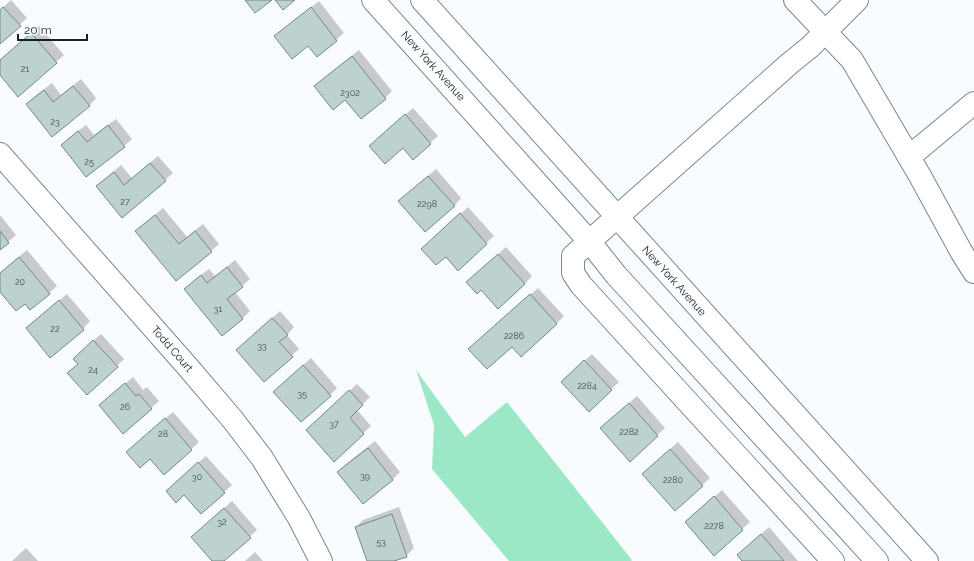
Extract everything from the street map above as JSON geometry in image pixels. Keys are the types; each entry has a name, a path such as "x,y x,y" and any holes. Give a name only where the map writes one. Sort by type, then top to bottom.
{"street":[{"name":"New York Avenue","path":"374,0 589,241 616,275 877,561"},
{"name":"New York Avenue","path":"422,0 927,561"},
{"path":"795,0 852,60 974,272"},
{"path":"833,561 581,285 573,273 573,256 783,69 810,47 857,0"},
{"path":"909,157 974,103"},
{"name":"Todd Court","path":"0,154 238,426 262,458 299,518 321,561"}],"green space":[{"path":"416,370 465,437 507,402 632,560 509,561 432,469 434,425"}],"building":[{"path":"245,0 272,0 255,13"},
{"path":"275,0 295,0 283,10"},
{"path":"3,7 21,26 0,44 0,10"},
{"path":"311,7 337,41 317,57 308,46 292,59 274,36"},
{"path":"31,33 57,63 18,97 0,75 0,60"},
{"path":"352,56 386,99 361,119 345,100 333,110 314,86"},
{"path":"73,86 90,106 52,137 26,104 44,90 53,102"},
{"path":"405,114 431,144 413,160 403,148 385,164 369,146"},
{"path":"108,125 125,147 86,177 61,145 78,131 87,142"},
{"path":"150,163 166,181 122,218 96,186 114,172 124,185"},
{"path":"428,176 455,206 425,232 398,201"},
{"path":"460,213 487,244 458,271 446,257 436,265 421,249"},
{"path":"155,215 179,244 195,231 212,252 176,281 135,231"},
{"path":"0,231 9,243 0,250"},
{"path":"498,254 525,284 498,309 481,290 477,294 466,282"},
{"path":"19,257 50,294 30,310 25,304 16,311 0,292 0,273"},
{"path":"227,267 243,287 227,299 243,319 222,336 184,289 201,275 207,283"},
{"path":"530,294 557,324 521,357 512,347 487,369 468,349"},
{"path":"59,300 84,330 50,358 26,328"},
{"path":"272,318 288,335 279,342 293,357 264,382 236,350"},
{"path":"93,340 118,367 87,395 67,373 78,364 73,359"},
{"path":"584,360 612,390 589,412 561,382"},
{"path":"303,365 331,396 301,422 273,392"},
{"path":"125,383 136,396 139,394 152,409 123,434 99,405"},
{"path":"349,390 363,405 350,418 364,434 334,462 306,430"},
{"path":"629,403 658,436 630,462 600,428"},
{"path":"165,418 192,450 164,475 150,459 140,468 126,452"},
{"path":"368,448 393,480 363,504 337,472"},
{"path":"670,449 703,486 675,511 642,474"},
{"path":"198,462 225,493 201,514 184,495 176,503 166,491"},
{"path":"714,496 743,530 714,556 685,522"},
{"path":"224,508 251,538 224,561 212,561 191,537"},
{"path":"392,514 407,557 394,561 367,561 355,527"},
{"path":"761,534 784,561 742,561 737,555"}]}
